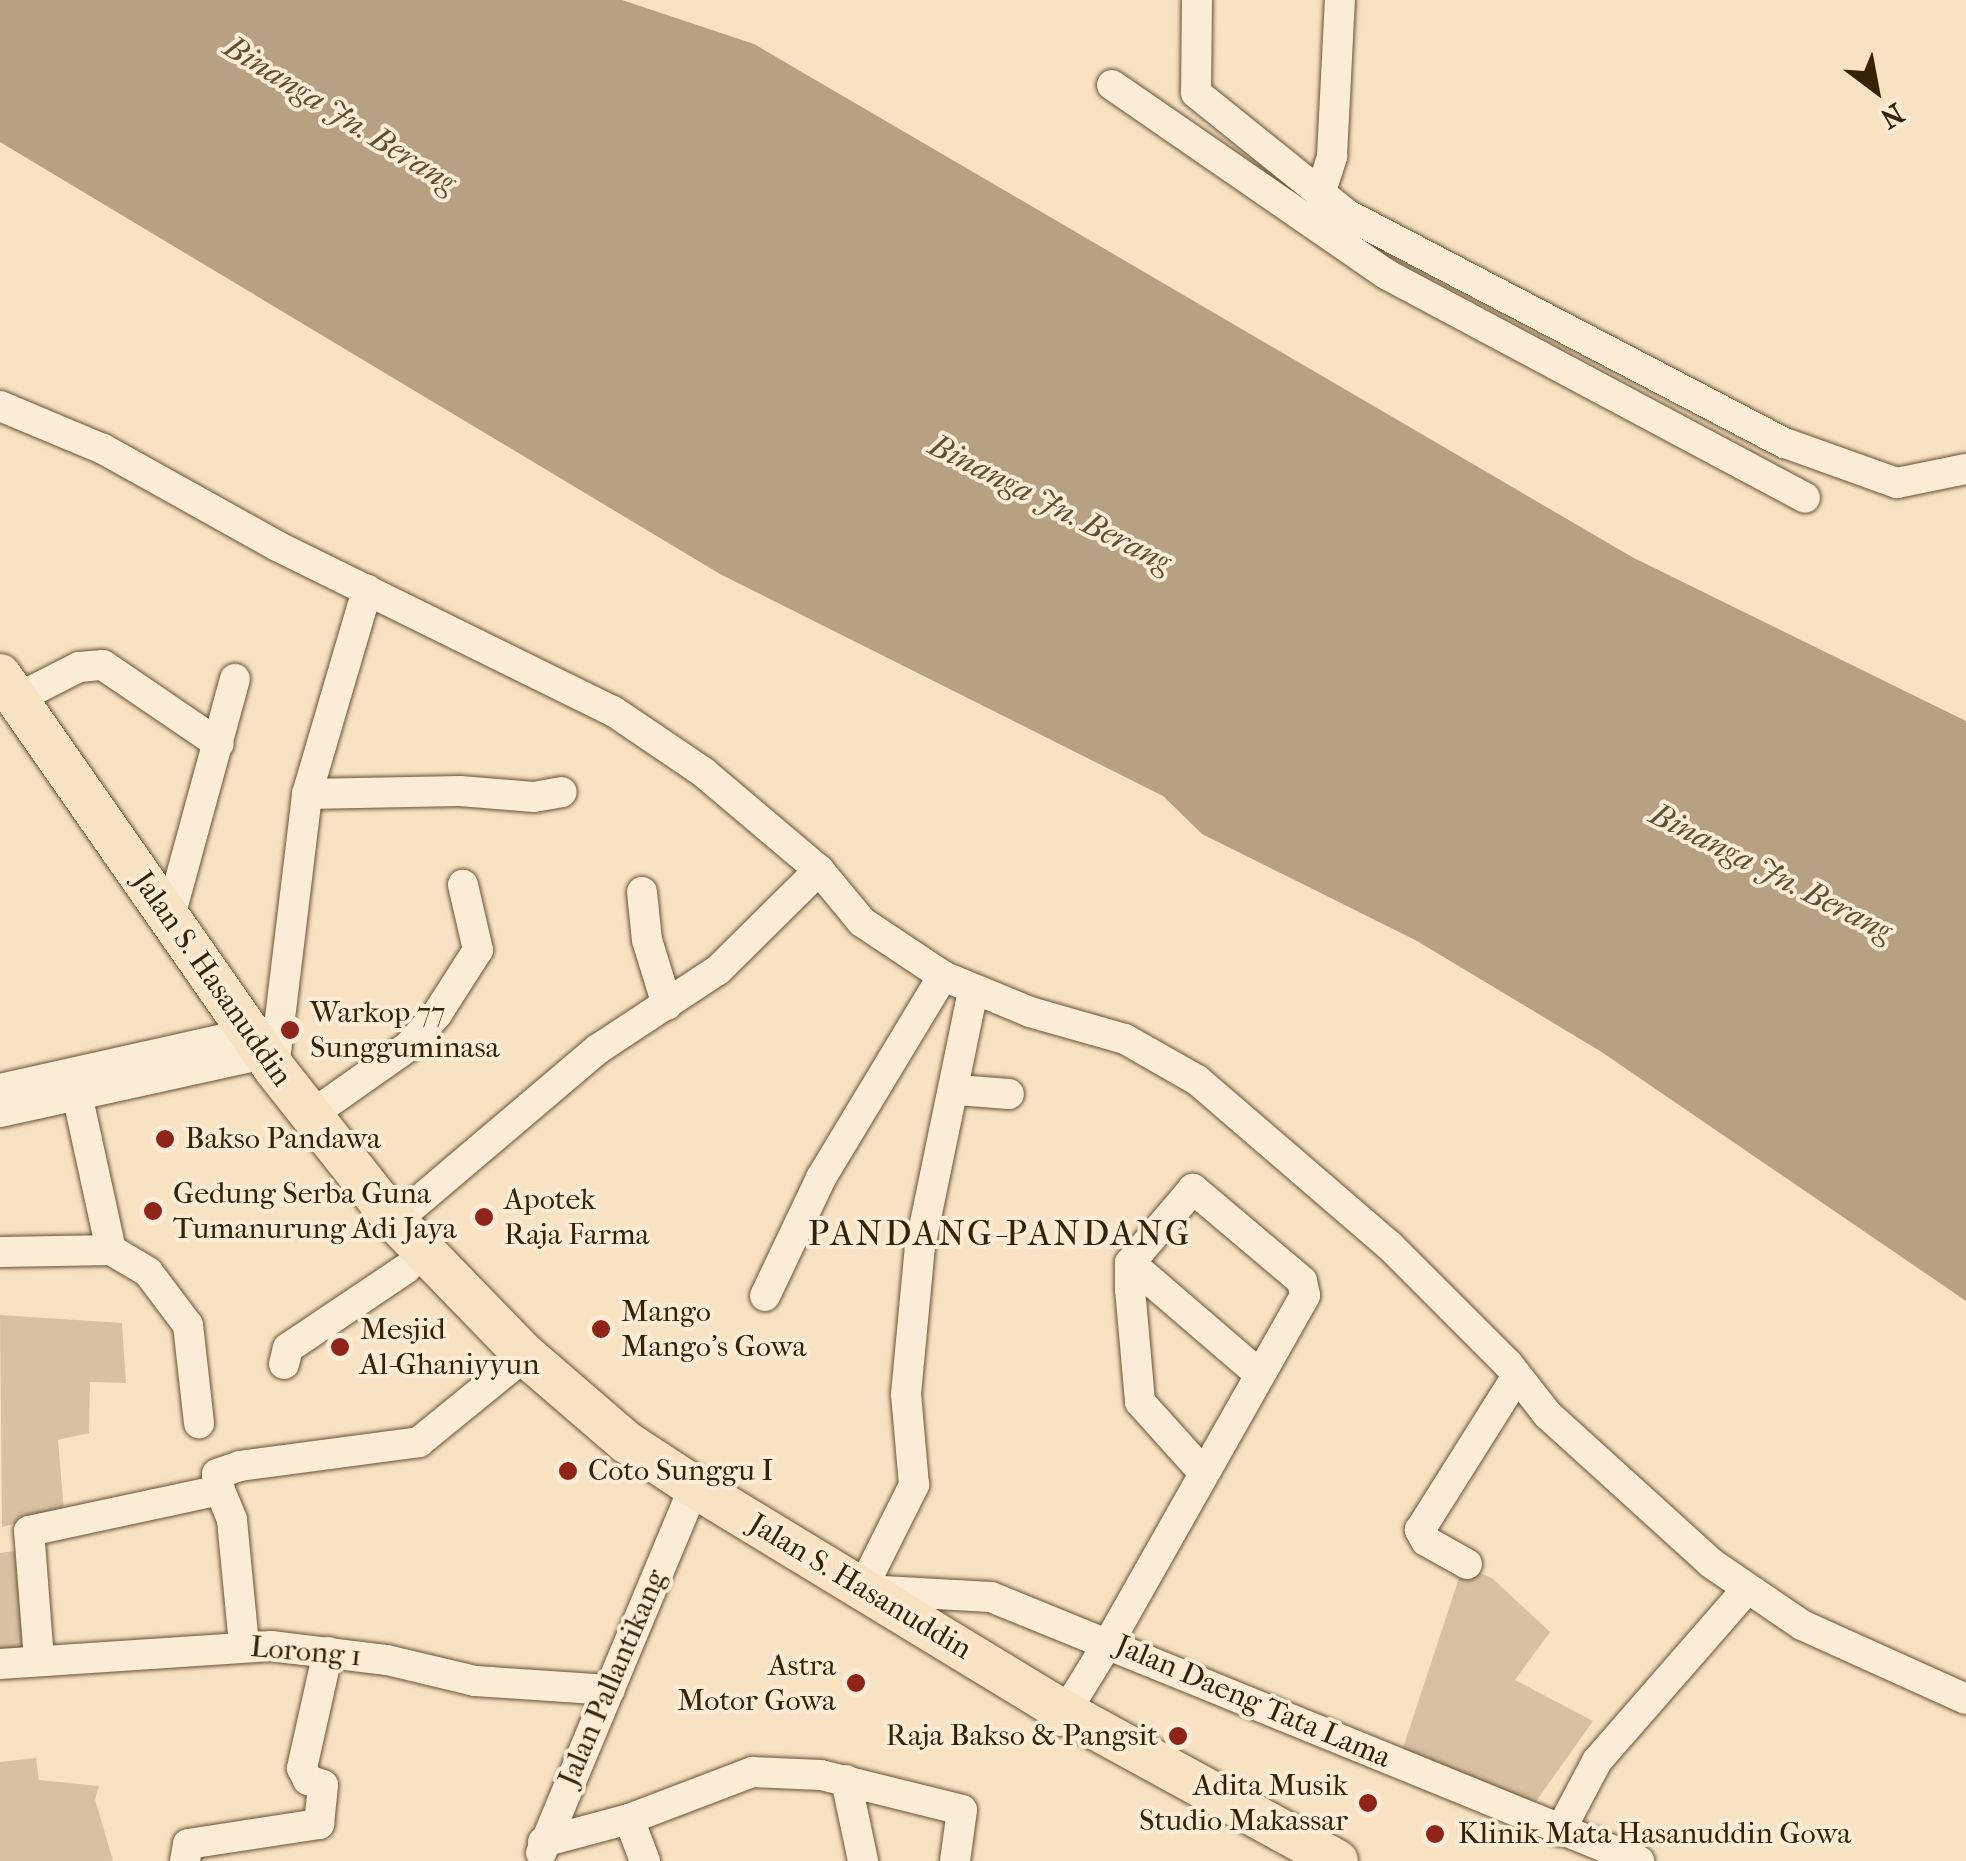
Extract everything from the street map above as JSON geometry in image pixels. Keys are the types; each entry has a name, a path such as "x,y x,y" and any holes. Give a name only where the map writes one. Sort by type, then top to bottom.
{"highway":[{"name":"Jalan S. Hasanuddin","path":"6,688 169,920 254,1050 292,1124 407,1268 511,1367 618,1456 862,1592 1302,1861"},
{"name":"Jalan S. Hasanuddin","path":"6,688 254,1050 311,1114 395,1221 524,1354 626,1442 772,1539"},
{"name":"Jalan S. Hasanuddin","path":"1062,1716 1337,1861"}],"street":[{"path":"1197,0 1191,82 1219,115 1320,194 1785,443 1897,482 1966,469"},
{"path":"1320,194 1332,156 1340,0"},
{"path":"1112,85 1386,274 1805,498"},
{"path":"1219,115 1233,168"},
{"path":"0,406 103,449 657,738 819,870 862,922 943,976 973,990 1125,1039 1198,1080 1389,1246 1601,1465 1746,1590 1802,1625 1966,1699"},
{"path":"254,1050 307,794 367,590"},
{"path":"6,688 102,664 218,744"},
{"path":"169,920 236,679"},
{"path":"307,794 460,790 534,797 562,792"},
{"path":"395,1221 598,1049 742,950 819,870"},
{"path":"311,1114 409,1046 446,1000 478,950 463,885"},
{"path":"642,892 647,940 667,1004"},
{"path":"765,1296 821,1178 943,976"},
{"path":"862,1592 914,1486 906,1394 918,1265 957,1090 973,990"},
{"path":"0,1089 254,1050"},
{"path":"0,1112 254,1050"},
{"path":"957,1090 1009,1094"},
{"path":"76,1094 110,1250"},
{"path":"1062,1716 1110,1640 1204,1472 1258,1373 1302,1303 1302,1281 1199,1190 1184,1195 1130,1263 1140,1402 1204,1472"},
{"path":"0,1252 110,1250 140,1264 183,1312 199,1423"},
{"path":"1130,1263 1258,1373"},
{"path":"284,1364 288,1348 407,1268"},
{"path":"244,1645 232,1520 217,1474 240,1466 419,1442 511,1367"},
{"path":"1467,1564 1426,1541 1420,1530 1518,1376"},
{"path":"40,1660 28,1530 220,1490"},
{"name":"Jalan Pallantikang","path":"542,1851 690,1496"},
{"path":"1560,1831 1597,1761 1746,1590"},
{"name":"Jalan Daeng Tata Lama","path":"862,1592 992,1596 1110,1640 1639,1861"},
{"name":"Lorong 1","path":"0,1664 244,1645 328,1652 474,1681 610,1690"},
{"path":"185,1861 188,1844 319,1824 324,1785 308,1780 302,1768 328,1652"},
{"path":"542,1851 746,1772 846,1780 962,1810 955,1861"},
{"path":"846,1780 863,1861"},
{"path":"629,1819 646,1861"}],"shaded area":[{"path":"0,1315 122,1323 126,1383 90,1382 89,1433 58,1440 64,1511 2,1527"},
{"path":"15,1551 24,1655 0,1656 0,1553"},
{"path":"1463,1566 1492,1578 1550,1632 1515,1680 1593,1721 1535,1803 1401,1754"},
{"path":"36,1758 39,1780 99,1786 95,1799 113,1861 0,1861 0,1762"}],"water":[{"name":"Binanga Jn. Berang","path":"0,0 622,0 754,44 1632,557 1966,721 1966,1301 1600,1051 1417,941 1202,834 1163,796 720,574 0,142"}],"place":[{"name":"Warkop 77 Sungguminasa","path":"290,1030"},
{"name":"Bakso Pandawa","path":"165,1139"},
{"name":"Gedung Serba Guna Tumanurung Adi Jaya","path":"153,1211"},
{"name":"Apotek Raja Farma","path":"484,1217"},
{"name":"Mango Mango's Gowa","path":"601,1329"},
{"name":"Mesjid Al-Ghaniyyun","path":"340,1347"},
{"name":"Coto Sunggu I","path":"568,1471"},
{"name":"Astra Motor Gowa","path":"856,1683"},
{"name":"Raja Bakso & Pangsit","path":"1178,1736"},
{"name":"Adita Musik Studio Makassar","path":"1368,1803"},
{"name":"Klinik Mata Hasanuddin Gowa","path":"1435,1834"}],"district":[{"name":"PANDANG-PANDANG","path":"1000,1234"}]}
